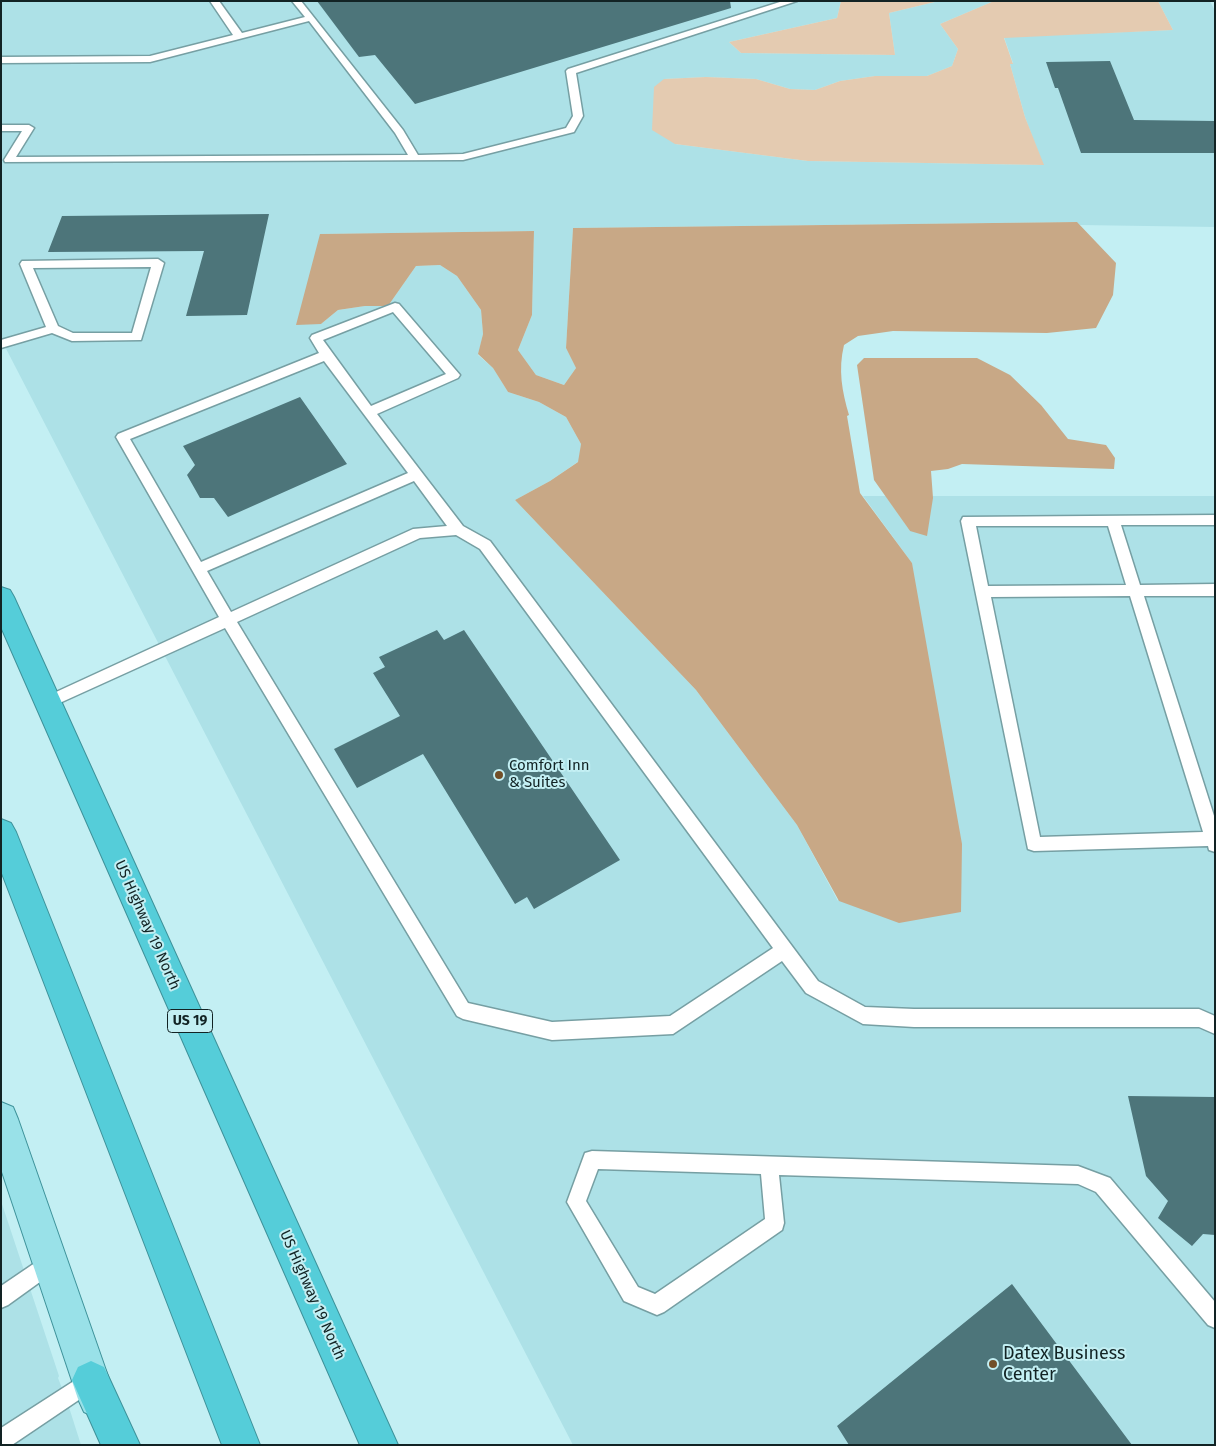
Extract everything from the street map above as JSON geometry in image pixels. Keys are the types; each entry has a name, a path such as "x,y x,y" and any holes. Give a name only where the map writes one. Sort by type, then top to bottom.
{"highway":[{"name":"US Highway 19 North","path":"1,597 379,1445"},
{"path":"1,832 241,1445"},
{"path":"91,1380 121,1445"}],"main road":[{"path":"1,1118 112,1445"}],"lane":[{"path":"214,1 239,36"},
{"path":"296,1 399,132 415,158"},
{"path":"1,128 28,128 9,160 463,157 570,130 578,116 571,71 793,1"},
{"path":"1,60 150,59 311,18"},
{"path":"1,344 53,329 72,337 137,336 158,263 26,264 53,329"},
{"path":"369,412 454,375 395,307 316,338 326,355 458,530 485,545 812,987 863,1015 914,1018 1199,1018 1215,1025"},
{"path":"326,355 122,437 228,620 463,1010 552,1031 673,1025 784,950"},
{"path":"198,569 416,475"},
{"path":"1113,521 1214,842 1034,844 968,521 1215,520"},
{"path":"48,702 418,533 458,530"},
{"path":"983,592 1215,590"},
{"path":"769,1166 775,1223 657,1305 631,1294 576,1202 592,1160 1078,1175 1103,1185 1215,1318"},
{"path":"1,1298 51,1262"},
{"path":"1,1440 91,1380"}],"shaded area":[{"path":"1,1 841,1 837,18 729,42 741,53 895,55 889,13 939,1 994,1 940,24 958,49 952,66 927,76 875,76 840,81 815,90 790,89 756,79 706,77 664,79 675,144 808,161 1043,165 1025,117 1010,64 1013,63 1004,37 1173,30 1158,1 1210,1 1215,11 1215,227 1080,225 1076,222 573,228 566,348 576,368 564,385 536,375 518,350 532,315 534,231 320,234 321,324 338,310 365,306 388,306 416,266 440,265 457,276 481,310 483,334 478,355 493,368 508,392 539,402 566,417 581,444 579,461 550,481 515,500 696,690 797,825 838,901 912,563 863,496 886,496 910,531 932,496 1215,496 1215,1445 573,1445 1,339"},
{"path":"841,1 939,1 889,13 895,55 741,53 729,42 837,18"},
{"path":"994,1 1158,1 1173,30 1004,38 1013,64 1010,64 1025,117 1044,165 808,161 675,144 652,130 654,87 664,79 706,77 756,79 790,89 815,90 840,81 875,76 927,76 952,66 958,49 940,24"},
{"path":"1077,222 1116,263 1113,295 1096,328 1047,333 893,331 858,336 844,345 841,363 842,380 860,493 912,563 962,844 961,912 899,923 839,901 797,825 696,690 515,500 550,481 578,462 581,444 566,417 539,402 508,392 493,368 478,354 483,334 481,310 457,276 440,265 416,266 388,306 365,306 338,310 321,324 296,325 320,234 534,231 532,315 518,350 536,375 564,385 576,368 566,348 573,228"},
{"path":"864,358 977,358 1010,375 1041,405 1068,439 1106,445 1115,458 1114,469 962,464 948,469 931,471 933,498 927,536 910,531 874,480 857,365"},
{"path":"1,1201 59,1376 58,1378 81,1445 1,1445"}],"building":[{"path":"317,1 730,1 731,8 415,104 375,55 359,57"},
{"path":"1110,61 1134,120 1215,121 1215,153 1081,153 1058,88 1055,88 1046,62"},
{"path":"269,214 247,315 186,316 204,251 48,252 62,216"},
{"path":"300,397 347,464 228,517 214,498 200,498 187,475 195,465 183,446"},
{"name":"Comfort Inn & Suites","path":"437,630 444,640 464,630 620,860 534,909 527,897 515,904 423,754 357,788 334,749 400,716 373,673 385,667 379,657"},
{"path":"1128,1096 1215,1097 1215,1235 1203,1234 1192,1246 1158,1218 1168,1201 1146,1176"},
{"name":"Datex Business Center","path":"1012,1284 1132,1445 849,1445 837,1426"}],"place":[{"name":"Comfort Inn & Suites","path":"499,775"},
{"name":"Datex Business Center","path":"993,1364"}]}
